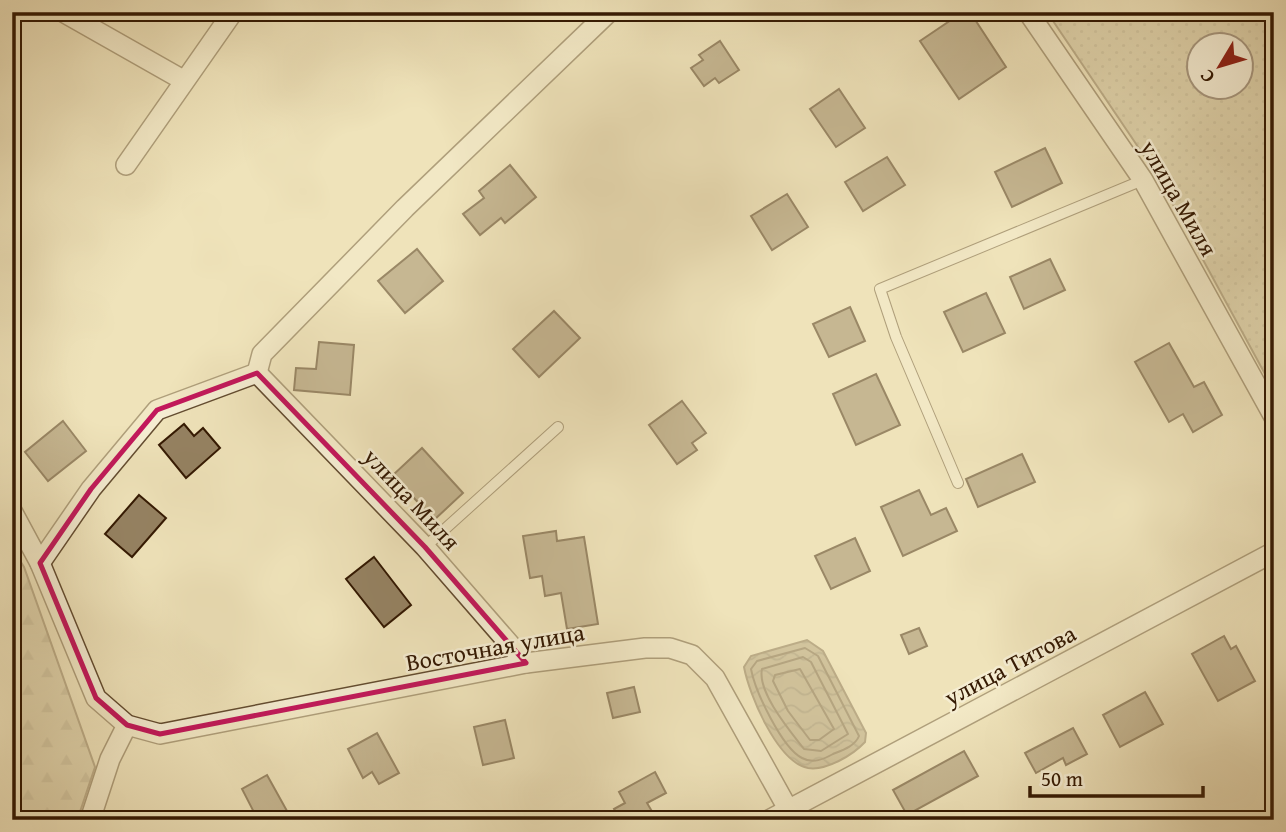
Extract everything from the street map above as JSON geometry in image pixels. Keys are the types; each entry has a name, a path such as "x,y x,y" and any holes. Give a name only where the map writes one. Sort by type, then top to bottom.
{"street":[{"path":"63,12 183,80"},
{"path":"126,165 233,12"},
{"path":"40,563 91,489 157,410 257,373 262,354 405,208 609,12"},
{"name":"улица Миля","path":"1028,12 1143,180 1274,417"},
{"name":"улица Миля","path":"257,373 425,547 526,663"},
{"path":"12,511 40,563 96,698 127,725 110,759 92,814 94,820"},
{"name":"улица Титова","path":"769,820 1274,552"},
{"name":"Восточная улица","path":"127,725 160,734 526,663 645,648 670,648 692,655 715,678 788,809"}],"lane":[{"path":"958,483 896,337 880,289 1143,180"},
{"path":"425,547 558,427"}],"highlighted area":[{"path":"257,373 425,547 526,663 160,734 127,725 96,698 40,563 91,489 157,410"}],"green space":[{"path":"1047,12 1274,12 1274,370 1265,374 1157,175"},
{"path":"12,548 24,567 95,767 80,812 83,820 12,820"}],"water":[{"path":"807,640 823,651 866,733 865,742 854,752 831,765 815,768 797,763 775,741 758,709 744,667 751,656"}],"building":[{"path":"963,12 970,12 1006,67 959,99 920,41"},
{"path":"720,41 739,70 719,83 715,78 704,86 691,68 703,60 699,55"},
{"path":"839,89 865,128 836,147 810,109"},
{"path":"1045,148 1062,183 1012,207 995,172"},
{"path":"887,157 905,185 863,211 845,182"},
{"path":"510,165 536,197 505,223 501,218 480,235 463,214 484,198 479,191"},
{"path":"787,194 808,227 772,250 751,216"},
{"path":"417,249 443,281 405,313 378,281"},
{"path":"1050,259 1065,290 1024,309 1010,277"},
{"path":"986,293 1005,333 963,352 944,312"},
{"path":"850,307 865,341 829,357 813,324"},
{"path":"554,311 580,338 539,377 513,349"},
{"path":"319,342 354,345 350,395 294,390 296,368 316,369"},
{"path":"1169,343 1194,387 1204,382 1222,415 1193,432 1183,414 1169,422 1135,362"},
{"path":"876,374 900,425 856,445 833,394"},
{"path":"682,401 706,433 692,443 697,450 677,464 649,425"},
{"path":"63,421 86,451 48,481 25,452"},
{"path":"184,424 194,436 203,428 220,448 186,478 159,445"},
{"path":"422,448 463,493 434,520 393,475"},
{"path":"1022,454 1035,482 978,507 966,479"},
{"path":"919,490 931,515 946,508 957,531 903,556 881,507"},
{"path":"139,495 166,518 132,557 105,534"},
{"path":"556,531 557,541 584,537 598,624 567,629 561,593 545,596 542,576 530,578 523,536"},
{"path":"855,538 870,571 831,589 815,556"},
{"path":"374,557 411,605 384,627 346,579"},
{"path":"919,628 927,646 909,654 901,635"},
{"path":"1224,636 1231,649 1236,646 1255,681 1218,701 1192,654"},
{"path":"634,687 640,712 613,718 607,693"},
{"path":"1145,692 1163,724 1120,747 1103,715"},
{"path":"505,720 514,758 483,765 474,727"},
{"path":"1073,728 1087,754 1066,765 1063,758 1036,773 1025,753"},
{"path":"377,733 399,773 379,784 372,772 363,778 348,749"},
{"path":"964,751 978,776 907,815 893,790"},
{"path":"655,772 666,793 647,803 657,820 620,820 614,809 625,803 619,792"},
{"path":"267,775 292,820 258,820 242,789"}]}
